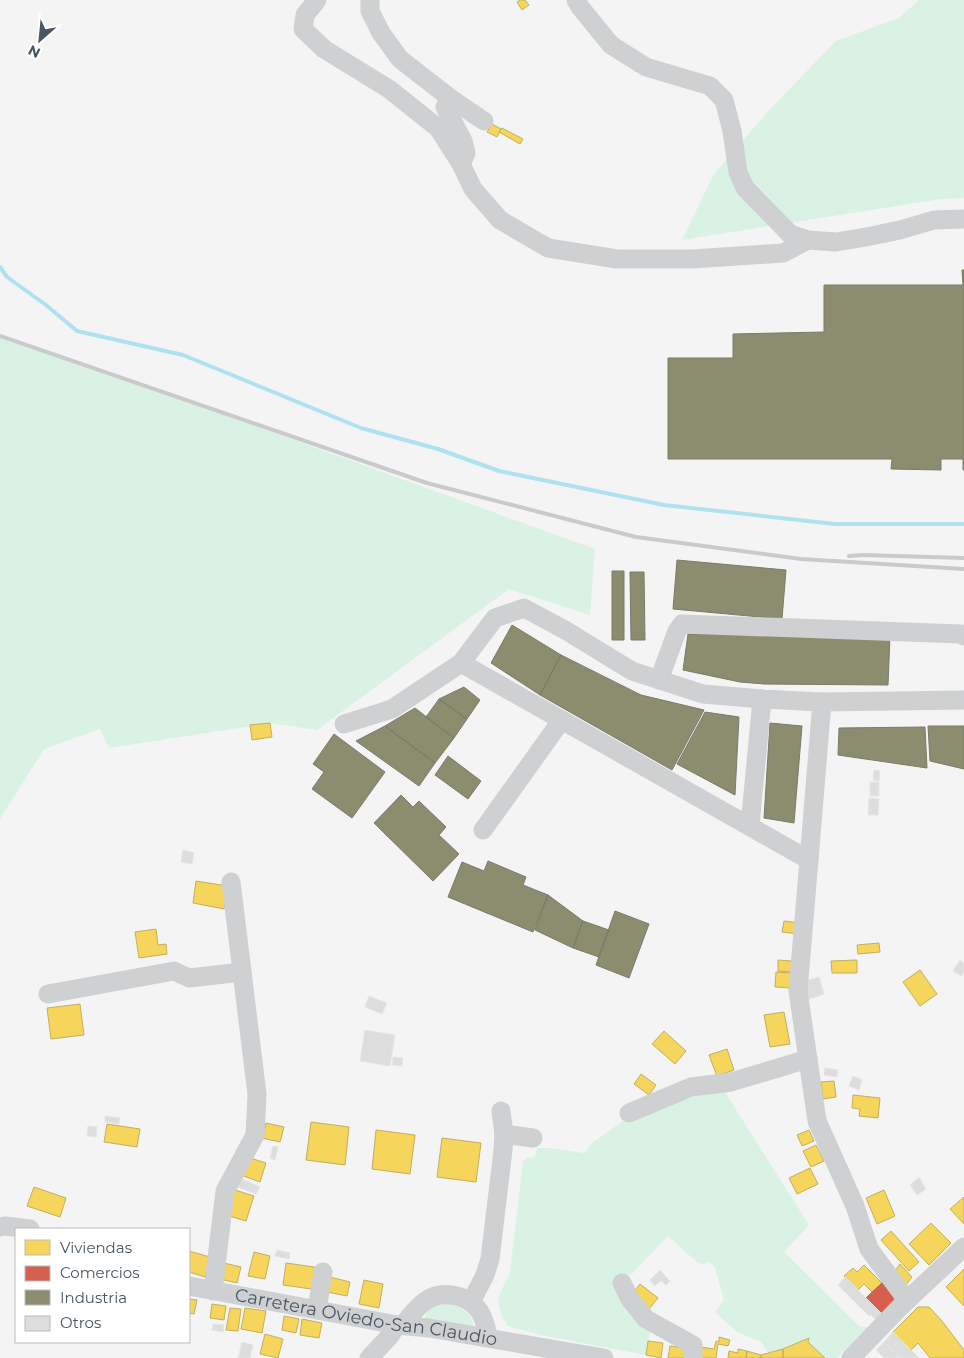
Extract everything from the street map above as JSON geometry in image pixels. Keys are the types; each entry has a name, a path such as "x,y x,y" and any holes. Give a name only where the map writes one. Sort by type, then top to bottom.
{"street":[{"path":"317,0 305,15 303,29 324,49 389,89 438,128 461,164 473,189 500,220 548,248 616,259 692,259 783,253 808,240"},
{"path":"370,0 370,11 373,18 381,33 400,59 450,98 484,121"},
{"path":"576,0 611,45 646,67 710,86 724,100 732,130 738,172 745,188 790,234 808,240 836,242 900,230 934,220 964,219"},
{"path":"450,98 445,106 463,141 466,154 461,164"},
{"path":"344,724 392,709 461,663 495,618 524,608 565,630 632,671 703,694 822,702 964,700"},
{"path":"659,680 677,632 682,624 961,634 964,636"},
{"path":"461,663 809,860"},
{"path":"750,826 762,699"},
{"path":"822,702 798,991 818,1120 855,1206 869,1249 908,1300"},
{"path":"483,830 561,721"},
{"path":"213,1291 226,1190 255,1135 257,1094 231,882"},
{"path":"48,994 174,971 189,978 242,972"},
{"path":"629,1113 691,1088 731,1082 808,1059"},
{"path":"471,1302 485,1275 490,1259 503,1150 504,1134 500,1111"},
{"path":"504,1134 533,1138"},
{"path":"0,1227 22,1228"},
{"path":"851,1358 964,1247"},
{"path":"317,1310 323,1272"},
{"path":"622,1283 630,1299 646,1319 693,1345 693,1358"},
{"name":"Carretera Oviedo-San Claudio","path":"190,1286 400,1325 489,1338 518,1351 604,1358"},
{"path":"369,1358 424,1302 436,1296 450,1294 471,1302 479,1310 489,1338"}],"green space":[{"path":"919,0 964,0 964,198 941,199 682,240 714,174 771,108 836,41 899,18"},
{"path":"0,336 76,361 595,549 590,615 509,589 317,730 270,723 109,748 100,729 44,749 0,819"},
{"path":"723,1089 809,1225 784,1252 860,1327 868,1327 837,1358 825,1358 808,1342 809,1338 768,1353 761,1342 737,1332 715,1312 724,1300 715,1268 710,1262 698,1263 668,1236 632,1274 624,1276 651,1327 646,1355 541,1335 508,1326 500,1312 498,1301 510,1273 523,1161 527,1158 535,1157 537,1148 584,1153 593,1142 626,1119 692,1097"},
{"path":"447,1303 465,1311 471,1318 474,1328 425,1318 427,1310"}],"building: Viviendas":[{"path":"525,0 529,5 522,10 517,2"},
{"path":"492,124 501,129 497,137 487,132"},
{"path":"502,128 523,139 520,144 499,132"},
{"path":"270,723 272,737 252,740 250,725"},
{"path":"196,881 228,886 224,909 193,903"},
{"path":"784,921 800,923 799,934 782,932"},
{"path":"156,929 158,945 166,944 167,954 139,958 135,932"},
{"path":"879,943 880,952 858,954 857,945"},
{"path":"778,960 792,961 791,972 778,971"},
{"path":"857,960 857,973 832,973 831,961"},
{"path":"920,970 937,994 920,1006 903,982"},
{"path":"776,972 792,973 791,988 775,987"},
{"path":"80,1004 84,1035 51,1039 47,1008"},
{"path":"784,1012 790,1044 770,1047 764,1015"},
{"path":"664,1031 686,1051 675,1064 652,1044"},
{"path":"727,1049 734,1070 717,1076 709,1055"},
{"path":"641,1074 656,1085 649,1095 634,1084"},
{"path":"834,1081 836,1097 823,1099 821,1082"},
{"path":"853,1095 880,1098 878,1118 859,1116 860,1109 852,1108"},
{"path":"311,1122 349,1127 345,1165 306,1160"},
{"path":"266,1123 284,1127 280,1142 262,1138"},
{"path":"107,1124 140,1129 137,1147 104,1142"},
{"path":"376,1130 415,1135 410,1174 372,1169"},
{"path":"809,1130 814,1141 802,1146 797,1135"},
{"path":"442,1138 481,1143 476,1182 437,1177"},
{"path":"816,1145 824,1161 811,1167 803,1151"},
{"path":"247,1157 266,1163 260,1182 241,1175"},
{"path":"810,1168 818,1184 797,1194 789,1178"},
{"path":"34,1187 66,1198 60,1217 27,1206"},
{"path":"235,1190 254,1196 246,1221 226,1215"},
{"path":"884,1190 895,1216 877,1224 866,1198"},
{"path":"964,1197 964,1224 950,1209"},
{"path":"931,1223 951,1243 929,1265 909,1244"},
{"path":"891,1231 919,1262 909,1271 881,1240"},
{"path":"190,1251 210,1257 205,1277 190,1272"},
{"path":"254,1252 270,1256 265,1279 248,1276"},
{"path":"224,1263 241,1267 237,1283 220,1279"},
{"path":"286,1263 321,1268 318,1290 283,1285"},
{"path":"900,1264 912,1277 905,1286 893,1274"},
{"path":"864,1265 882,1283 872,1292 864,1284 858,1290 844,1276 853,1268 857,1272"},
{"path":"964,1269 964,1306 946,1287"},
{"path":"330,1277 350,1282 347,1296 327,1292"},
{"path":"364,1280 383,1284 379,1308 359,1304"},
{"path":"640,1284 658,1298 649,1309 631,1295"},
{"path":"190,1299 197,1300 194,1314 190,1313"},
{"path":"212,1304 226,1306 224,1320 210,1318"},
{"path":"918,1307 929,1307 942,1321 964,1350 964,1358 930,1358 918,1343 911,1350 893,1332"},
{"path":"230,1308 241,1309 238,1331 226,1330"},
{"path":"245,1308 266,1311 262,1333 241,1329"},
{"path":"284,1316 299,1319 296,1333 282,1330"},
{"path":"302,1319 322,1323 319,1338 300,1335"},
{"path":"265,1334 283,1339 278,1358 260,1354"},
{"path":"719,1337 730,1340 728,1346 718,1344 716,1358 700,1358 701,1347 714,1349 716,1341 719,1342"},
{"path":"809,1338 808,1342 825,1358 783,1358 783,1349"},
{"path":"648,1341 663,1343 661,1358 646,1355"},
{"path":"670,1346 685,1348 684,1358 668,1358"},
{"path":"738,1349 747,1351 746,1358 728,1358 729,1351 738,1353"},
{"path":"783,1349 783,1358 761,1358 761,1355"},
{"path":"747,1351 761,1355 761,1358 746,1358"}],"building: Comercios":[{"path":"882,1283 898,1298 882,1314 866,1298"}],"building: Industria":[{"path":"962,270 964,270 964,470 963,459 941,459 941,470 891,469 892,459 668,459 668,358 733,358 733,334 824,332 824,285 963,285"},
{"path":"677,560 786,570 782,619 673,609"},
{"path":"612,571 624,571 624,640 612,640"},
{"path":"630,572 644,572 645,640 631,640"},
{"path":"512,625 561,655 540,695 491,663"},
{"path":"688,634 890,636 888,685 764,684 740,682 683,670"},
{"path":"561,655 641,695 704,710 672,770 540,695"},
{"path":"464,687 480,700 467,719 439,699"},
{"path":"439,699 467,719 454,738 426,717"},
{"path":"415,708 454,738 435,763 385,726"},
{"path":"705,712 739,717 735,795 677,764"},
{"path":"770,723 802,726 794,823 764,818"},
{"path":"385,726 435,763 419,786 356,741"},
{"path":"928,726 964,726 964,769 930,761"},
{"path":"925,727 927,768 838,755 839,728"},
{"path":"334,734 385,772 352,818 312,789 324,772 313,764"},
{"path":"448,756 481,781 468,799 435,775"},
{"path":"401,795 413,807 419,801 446,827 439,835 459,854 433,881 374,823"},
{"path":"488,861 526,877 523,885 548,895 533,932 448,897 462,862 484,871"},
{"path":"548,895 583,921 573,948 535,930"},
{"path":"615,911 649,924 629,978 596,965"},
{"path":"583,921 609,930 599,957 573,948"}],"building: Otros":[{"path":"874,770 880,771 879,781 873,780"},
{"path":"870,782 879,782 879,796 870,796"},
{"path":"869,798 879,799 878,815 868,815"},
{"path":"183,850 194,853 192,864 181,862"},
{"path":"960,960 964,963 964,972 961,976 953,971"},
{"path":"819,977 824,994 807,1000 802,982"},
{"path":"369,996 387,1003 382,1014 365,1007"},
{"path":"365,1030 395,1035 390,1066 360,1061"},
{"path":"393,1057 403,1058 402,1066 392,1065"},
{"path":"825,1068 838,1070 837,1077 824,1075"},
{"path":"853,1076 862,1080 859,1090 849,1086"},
{"path":"105,1116 120,1118 119,1124 105,1122"},
{"path":"88,1126 97,1127 96,1137 87,1136"},
{"path":"273,1146 278,1147 275,1160 270,1158"},
{"path":"919,1177 926,1189 917,1195 910,1185"},
{"path":"240,1178 260,1187 256,1194 237,1187"},
{"path":"277,1250 290,1253 289,1259 275,1256"},
{"path":"660,1270 670,1281 666,1285 661,1281 655,1286 650,1280"},
{"path":"845,1277 882,1314 876,1320 871,1315 869,1316 838,1285"},
{"path":"213,1324 224,1325 223,1332 212,1330"},
{"path":"893,1332 919,1358 900,1358 884,1342"},
{"path":"242,1342 253,1345 250,1358 238,1358"},
{"path":"884,1342 900,1358 884,1358 876,1350"}],"waterway":[{"path":"0,267 7,277 46,305 77,331 183,355 361,428 438,449 499,471 664,505 835,524 964,524"}],"railway":[{"path":"0,336 427,483 636,537 801,559 964,569"},
{"path":"849,556 964,558"}]}
